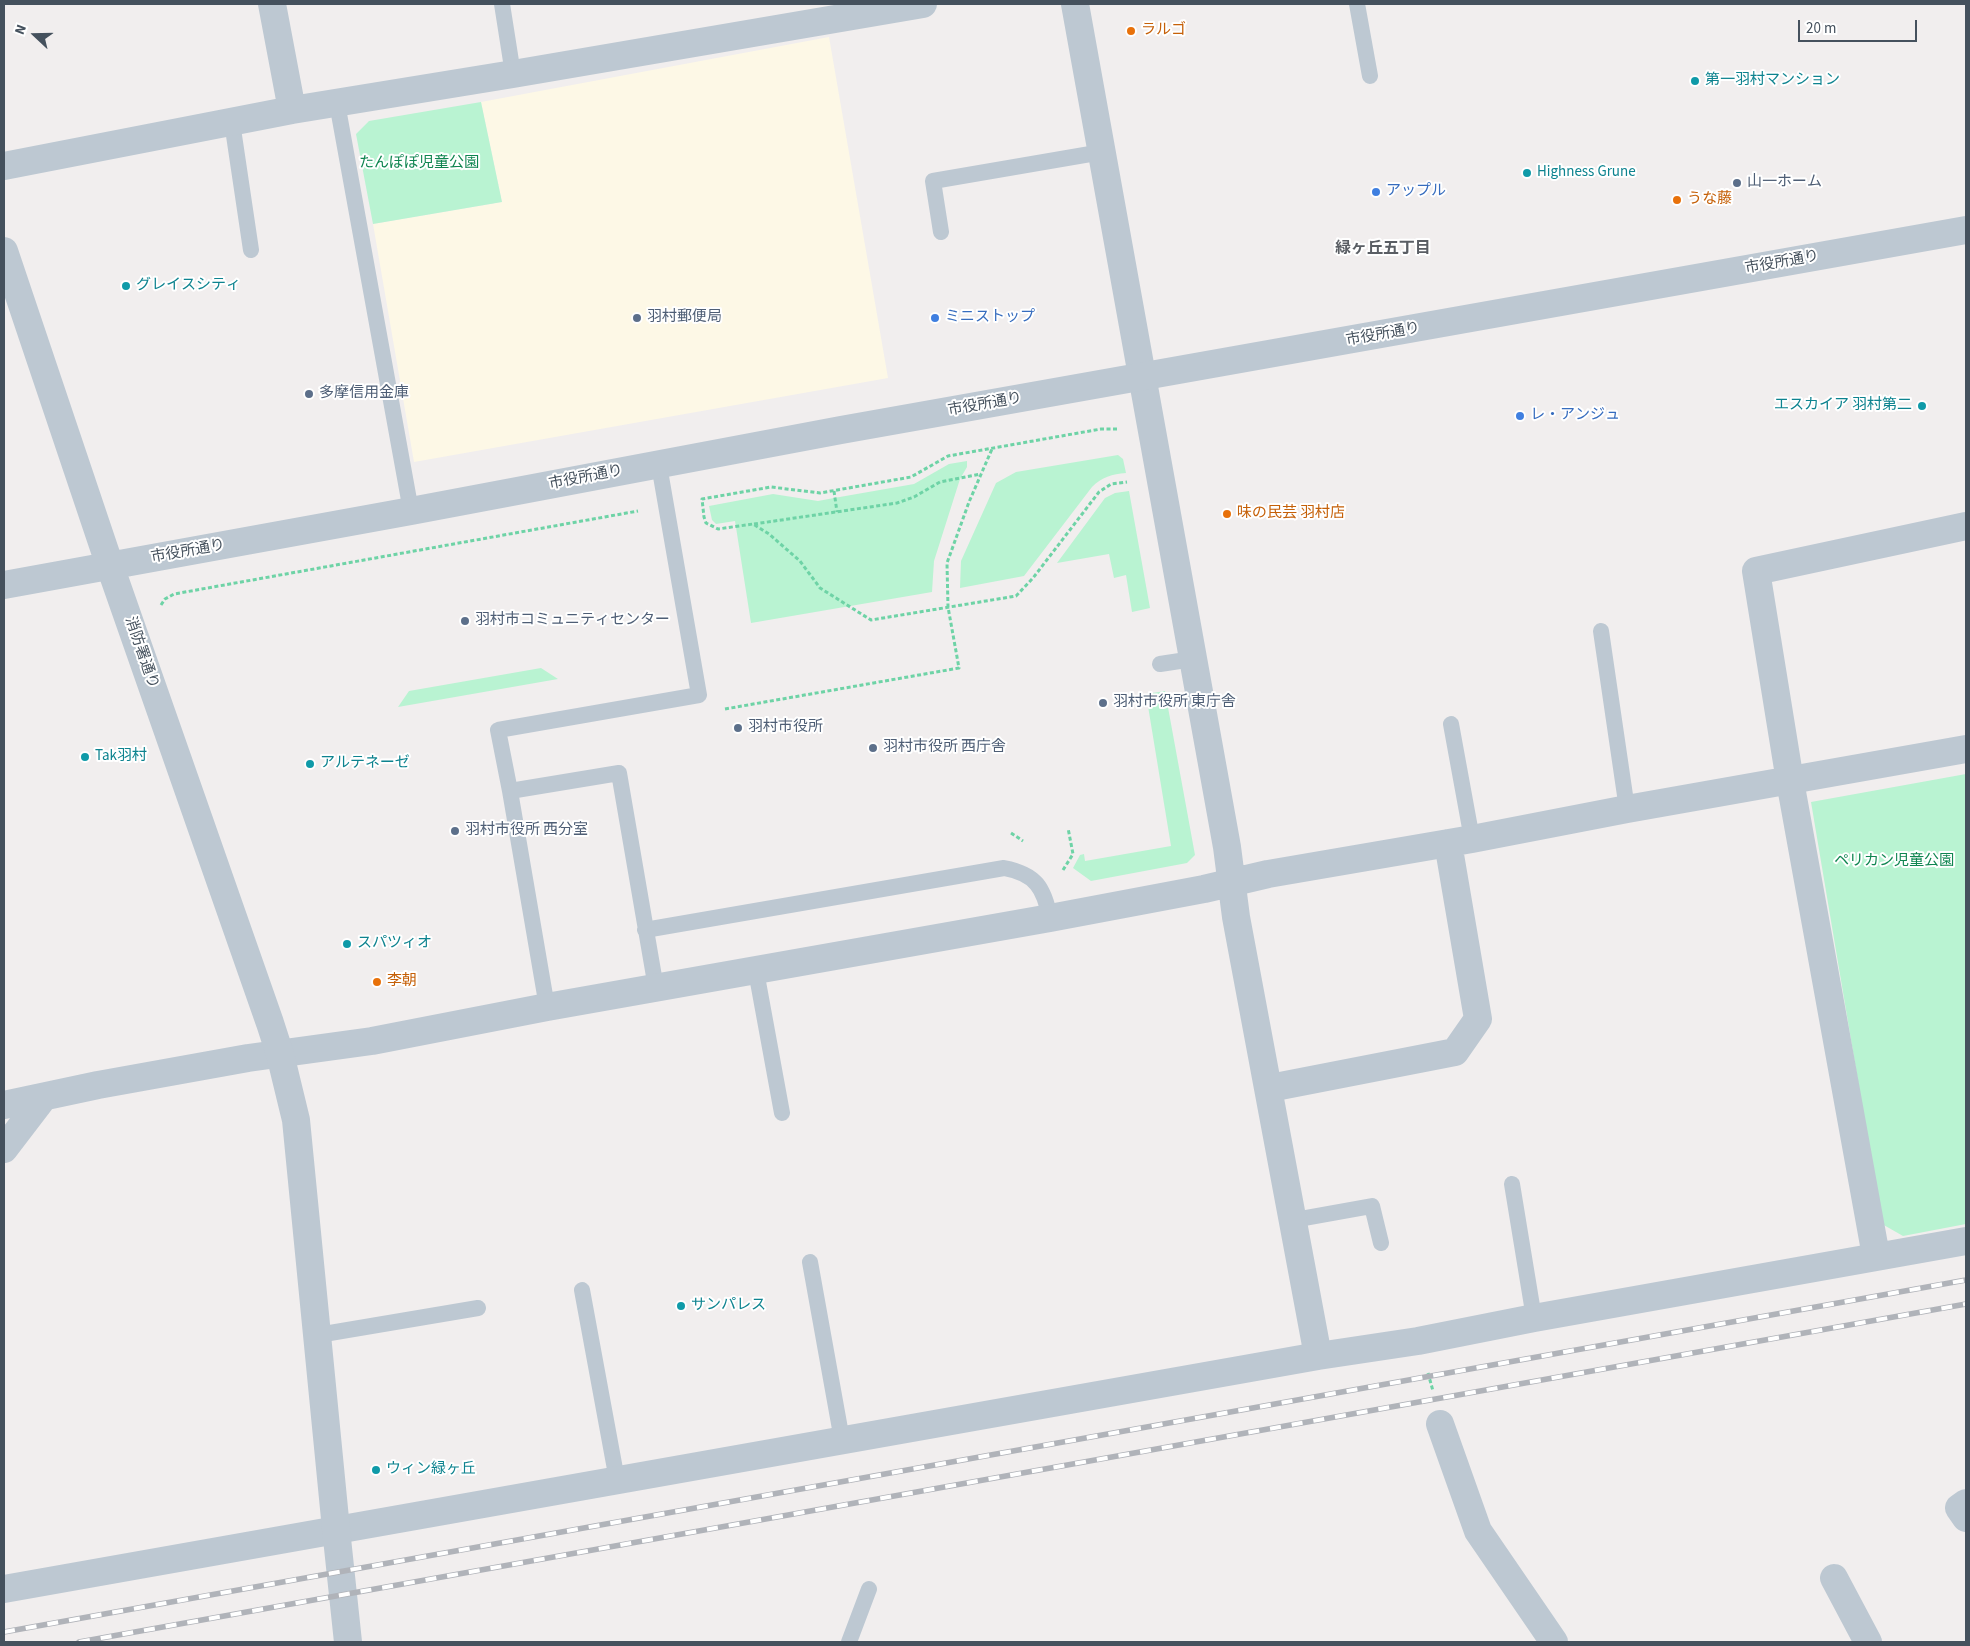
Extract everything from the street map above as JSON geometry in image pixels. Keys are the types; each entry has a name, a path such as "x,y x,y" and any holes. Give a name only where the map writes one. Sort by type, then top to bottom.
{"street":[{"path":"272,4 292,110"},
{"path":"4,166 292,110 923,4"},
{"path":"1075,4 1193,658 1232,883 1236,917 1270,1088 1318,1356"},
{"name":"市役所通り","path":"4,585 411,512 841,430 1143,378 1966,230"},
{"name":"消防署通り","path":"4,251 110,566 280,1054 296,1120 348,1642"},
{"path":"1876,1256 1790,781 1756,571 1966,526"},
{"path":"4,1105 108,1084 372,1040 1050,918 1232,883 1268,874 1966,749"},
{"path":"1270,1088 1456,1052 1478,1019 1460,841"},
{"path":"4,1149 43,1098"},
{"path":"4,1589 1318,1356 1418,1341 1534,1318 1966,1240"},
{"path":"1440,1424 1478,1531 1554,1642"},
{"path":"1966,1503 1959,1508 1966,1518"},
{"path":"1834,1578 1868,1642"}],"lane":[{"path":"502,4 513,74"},
{"path":"1357,4 1370,76"},
{"path":"338,103 411,512"},
{"path":"232,122 251,250"},
{"path":"941,232 933,181 1102,152"},
{"path":"547,1008 498,730 699,695 659,465"},
{"path":"1601,631 1628,809"},
{"path":"1160,664 1193,658"},
{"path":"1451,724 1460,841"},
{"path":"510,791 619,773 644,930 656,988"},
{"path":"644,930 1004,868 1019,871 1030,877 1045,895 1050,918"},
{"path":"756,971 782,1113"},
{"path":"1512,1184 1534,1318"},
{"path":"1294,1220 1372,1206 1381,1242"},
{"path":"810,1262 842,1440"},
{"path":"582,1290 617,1480"},
{"path":"318,1335 478,1308"},
{"path":"849,1642 869,1589"}],"path":[{"path":"981,474 940,482 914,497 897,503 718,529 706,523 704,517 702,499 771,487 820,493 834,491 911,477 948,456 1101,429 1112,428 1123,431"},
{"path":"723,709 958,668 948,607 947,563 968,502 992,448"},
{"path":"753,524 769,534 800,561 820,588 871,620 1016,596 1033,578 1099,492 1111,484 1135,481"},
{"path":"834,491 837,512"},
{"path":"158,608 165,599 174,594 641,510"},
{"path":"1063,870 1073,854 1068,828"},
{"path":"1011,833 1026,844"},
{"path":"1056,865 1069,874"},
{"path":"1418,1341 1440,1424"}],"shaded area":[{"path":"829,37 888,378 414,462 373,224 502,202 481,102"}],"green space":[{"name":"たんぽぽ児童公園","path":"481,102 502,202 373,224 356,134 369,121"},
{"path":"1118,455 1123,459 1126,473 1108,477 1092,487 1024,576 960,588 961,561 996,483 1016,472"},
{"path":"967,461 967,467 960,479 934,561 932,592 751,623 735,521 716,524 712,520 709,506 773,494 818,501 914,484 949,464"},
{"path":"1129,491 1150,608 1132,612 1126,575 1114,578 1109,554 1057,563 1105,498 1115,493"},
{"path":"541,668 558,679 398,707 409,691"},
{"path":"1165,691 1195,855 1187,863 1091,881 1073,868 1080,855 1084,854 1085,861 1171,846 1146,694"},
{"name":"ペリカン児童公園","path":"1966,774 1966,1224 1903,1236 1882,1224 1811,802"}],"railway":[{"path":"4,1632 1966,1280"},
{"path":"79,1642 1966,1304"}],"place":[{"name":"ラルゴ","path":"1131,31"},
{"name":"第一羽村マンション","path":"1695,81"},
{"name":"Highness Grune","path":"1527,173"},
{"name":"山一ホーム","path":"1737,183"},
{"name":"アップル","path":"1376,192"},
{"name":"うな藤","path":"1677,200"},
{"name":"グレイスシティ","path":"126,286"},
{"name":"羽村郵便局","path":"637,318"},
{"name":"ミニストップ","path":"935,318"},
{"name":"多摩信用金庫","path":"309,394"},
{"name":"エスカイア 羽村第二","path":"1922,406"},
{"name":"レ・アンジュ","path":"1520,416"},
{"name":"味の民芸 羽村店","path":"1227,514"},
{"name":"羽村市コミュニティセンター","path":"465,621"},
{"name":"羽村市役所 東庁舎","path":"1103,703"},
{"name":"羽村市役所","path":"738,728"},
{"name":"羽村市役所 西庁舎","path":"873,748"},
{"name":"Tak羽村","path":"85,757"},
{"name":"アルテネーゼ","path":"310,764"},
{"name":"羽村市役所 西分室","path":"455,831"},
{"name":"スパツィオ","path":"347,944"},
{"name":"李朝","path":"377,982"},
{"name":"サンパレス","path":"681,1306"},
{"name":"ウィン緑ヶ丘","path":"376,1470"}],"district":[{"name":"緑ヶ丘五丁目","path":"1383,249"}]}
